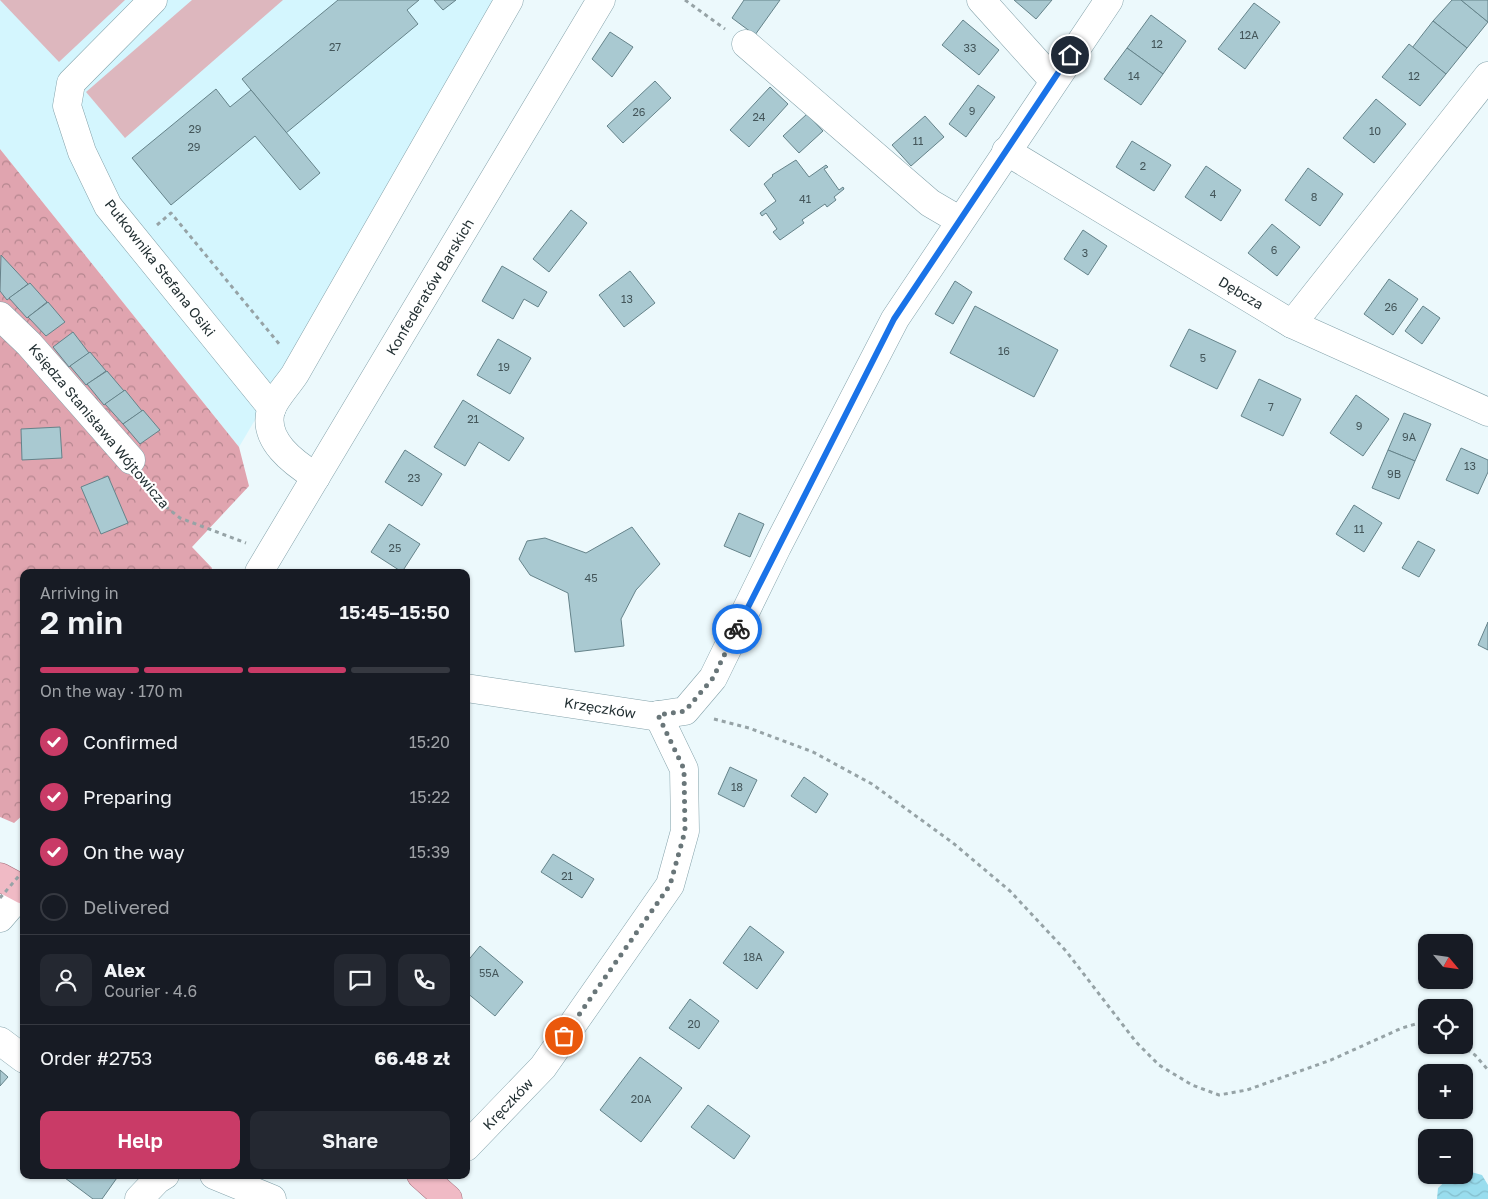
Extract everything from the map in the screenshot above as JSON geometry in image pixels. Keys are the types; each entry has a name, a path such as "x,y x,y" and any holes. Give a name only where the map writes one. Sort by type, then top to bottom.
{"main road":[{"path":"0,877 20,888"},
{"path":"426,1179 448,1199"}],"street":[{"name":"Pułkownika Stefana Osiki","path":"153,0 71,83 67,106 82,152 108,206 272,408"},
{"path":"316,477 296,464 280,448 268,422 272,408 295,374 510,0"},
{"name":"Konfederatów Barskich","path":"260,569 601,0"},
{"path":"981,0 1053,80"},
{"path":"672,713 713,678 777,547 894,319 1053,80 1109,0"},
{"path":"746,44 930,203 959,220"},
{"path":"1292,324 1488,76"},
{"name":"Dębcza","path":"1006,151 1292,324 1488,412"},
{"name":"Księdza Stanisława Wójtowicza","path":"0,316 29,344 131,460"},
{"name":"Krzęczków","path":"470,689 652,716 672,713"},
{"name":"Kręczków","path":"470,1143 543,1067 670,885 685,831 684,769 672,713"},
{"path":"0,918 20,895"},
{"path":"0,1041 20,1056"},
{"path":"139,1199 159,1179"},
{"path":"224,1179 272,1199"}],"path":[{"path":"684,0 746,44"},
{"path":"137,242 171,213 282,347"},
{"name":"Księdza Stanisława Wójtowicza","path":"131,460 165,506 180,518 232,539"},
{"path":"672,713 750,728 813,752 872,784 953,843 1010,891 1066,951 1136,1042 1153,1060 1192,1085 1219,1095 1247,1090 1331,1060 1402,1028 1418,1023"},
{"path":"0,898 20,875"},
{"path":"1473,1054 1488,1070"}],"shaded area":[{"path":"0,0 503,0 239,447 0,149"},
{"path":"0,0 125,0 59,62"},
{"path":"192,0 283,0 125,138 86,92"}],"green space":[{"path":"0,149 239,447 249,486 192,547 212,569 20,569 20,818 14,823 0,817"}],"water":[{"path":"1473,1172 1482,1175 1488,1185 1488,1199 1437,1199 1438,1188 1442,1184 1473,1184"}],"building":[{"path":"338,0 419,0 407,10 418,24 286,133 242,79"},
{"path":"434,0 456,0 443,10"},
{"path":"744,0 780,0 755,35 732,18"},
{"path":"1014,0 1052,0 1036,19"},
{"path":"1452,0 1461,0 1488,22 1467,48 1433,21"},
{"path":"1461,0 1488,0 1488,22"},
{"path":"1254,3 1280,22 1245,69 1218,49"},
{"path":"1151,15 1186,41 1163,74 1127,48"},
{"path":"963,20 999,50 979,75 942,45"},
{"path":"1433,21 1467,48 1446,74 1412,48"},
{"path":"610,32 633,47 612,77 592,59"},
{"path":"1409,44 1446,74 1420,106 1382,77"},
{"path":"1127,48 1163,74 1141,105 1104,79"},
{"path":"655,81 671,98 623,143 607,126"},
{"path":"978,85 995,97 966,137 949,124"},
{"path":"770,87 788,104 749,147 730,130"},
{"path":"216,89 230,107 251,90 320,173 300,190 255,136 171,205 132,158"},
{"path":"1376,99 1406,124 1374,163 1343,138"},
{"path":"807,114 823,131 799,153 783,136"},
{"path":"925,116 944,137 911,166 892,145"},
{"path":"1132,141 1171,165 1154,191 1116,167"},
{"path":"796,160 809,177 826,165 828,167 824,169 839,190 843,187 844,189 834,197 836,200 827,207 825,204 802,220 804,223 780,240 773,232 777,229 766,213 762,216 760,213 776,201 764,184 772,175"},
{"path":"1206,166 1241,190 1221,221 1185,197"},
{"path":"1308,168 1343,194 1320,226 1285,200"},
{"path":"571,210 587,223 549,272 533,259"},
{"path":"1272,224 1300,247 1277,276 1248,253"},
{"path":"1083,230 1107,246 1088,275 1064,259"},
{"path":"1,255 28,284 7,300 0,291"},
{"path":"502,266 547,292 538,307 524,299 513,319 482,301"},
{"path":"630,271 655,303 624,327 599,295"},
{"path":"1389,279 1418,299 1393,335 1364,314"},
{"path":"955,281 972,292 953,324 935,314"},
{"path":"30,283 47,302 27,318 9,298"},
{"path":"48,302 65,322 46,336 28,317"},
{"path":"975,306 1058,350 1034,397 950,353"},
{"path":"1423,306 1440,318 1422,344 1405,331"},
{"path":"1189,329 1236,351 1217,389 1170,366"},
{"path":"73,332 89,353 69,367 53,347"},
{"path":"498,339 531,358 510,394 477,375"},
{"path":"90,352 106,371 86,385 70,366"},
{"path":"107,371 124,391 104,405 87,384"},
{"path":"1259,379 1301,399 1283,436 1241,416"},
{"path":"125,390 142,411 123,424 105,404"},
{"path":"1356,395 1389,419 1363,456 1330,433"},
{"path":"463,400 524,438 509,461 479,442 465,466 434,447"},
{"path":"143,410 160,430 140,444 123,424"},
{"path":"1404,413 1431,424 1415,461 1388,450"},
{"path":"60,427 62,458 22,460 21,429"},
{"path":"1461,448 1488,460 1488,472 1478,494 1446,480"},
{"path":"405,450 442,474 422,506 385,482"},
{"path":"1388,450 1415,461 1399,499 1372,488"},
{"path":"108,476 128,523 101,534 81,487"},
{"path":"1354,505 1382,523 1364,552 1336,534"},
{"path":"739,513 764,524 750,557 724,546"},
{"path":"389,524 420,544 404,569 397,569 371,552"},
{"path":"632,527 660,564 636,590 621,619 624,646 575,652 568,593 530,575 519,559 527,541 545,538 586,553"},
{"path":"1418,541 1435,550 1419,577 1402,568"},
{"path":"1488,622 1488,650 1478,645"},
{"path":"730,767 757,780 744,807 718,794"},
{"path":"804,777 828,794 816,813 791,796"},
{"path":"553,854 594,879 582,898 541,872"},
{"path":"750,926 784,952 757,989 723,963"},
{"path":"480,946 523,982 495,1016 470,995 470,958"},
{"path":"690,999 719,1021 699,1049 669,1028"},
{"path":"640,1057 682,1088 641,1142 600,1110"},
{"path":"0,1070 8,1077 0,1086"},
{"path":"708,1105 750,1136 734,1159 691,1127"},
{"path":"66,1179 116,1179 102,1199 93,1199"}],"way so far":[{"path":"564,1036 670,885 685,831 684,769 658,715 685,711 713,678 737,629"}],"route":[{"path":"737,629 894,319 1070,55"}]}
